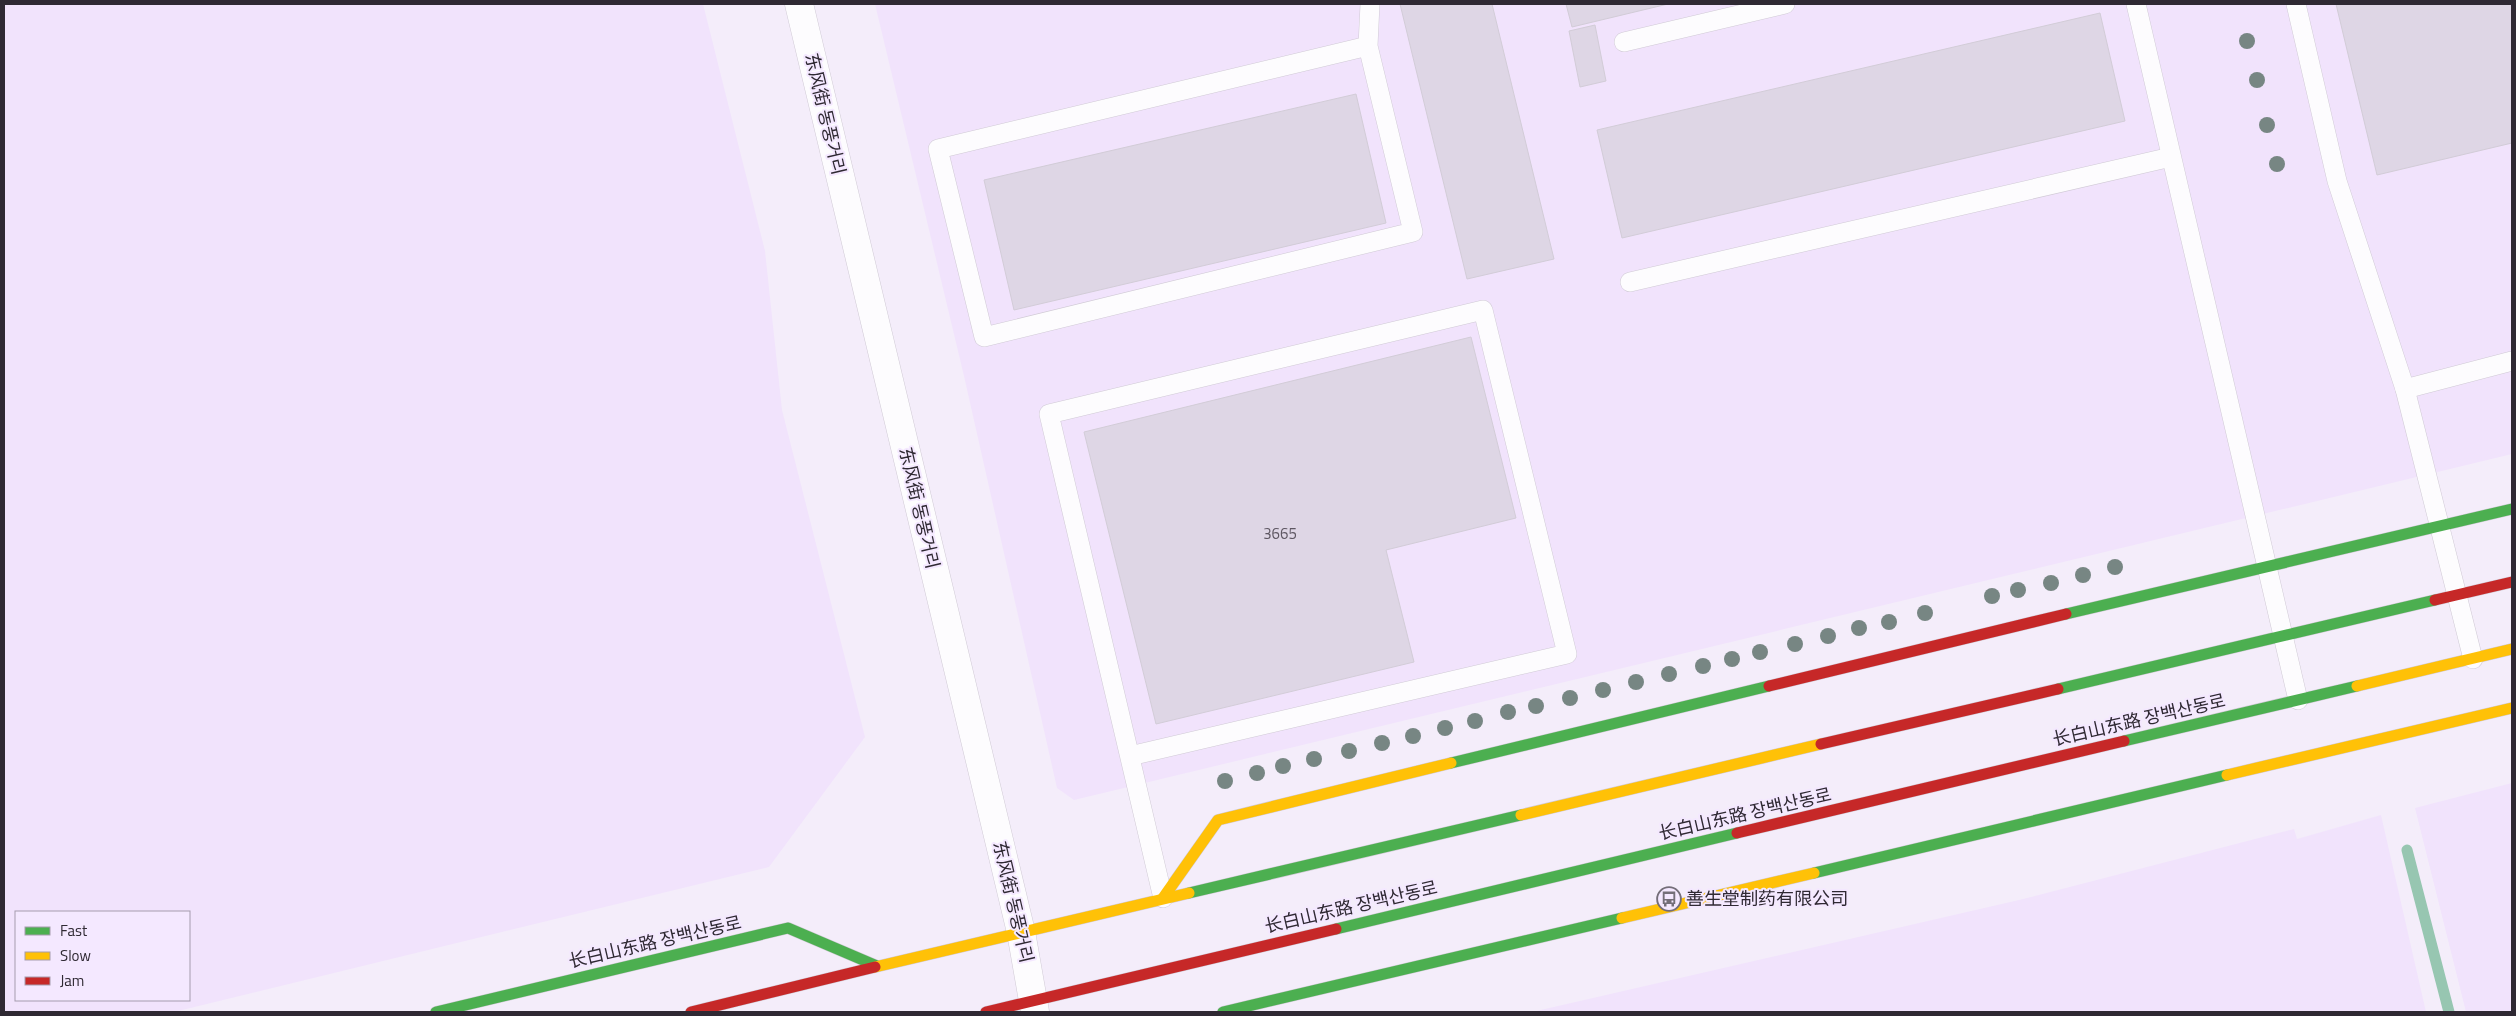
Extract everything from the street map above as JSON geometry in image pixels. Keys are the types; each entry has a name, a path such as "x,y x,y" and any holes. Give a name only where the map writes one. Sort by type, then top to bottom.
{"main road":[{"path":"1163,898 1218,820 2267,565 2512,509"},
{"path":"691,1012 1163,898 2512,582"},
{"name":"长白山东路 장백산동로","path":"986,1012 1035,1006 2512,649"},
{"path":"1223,1012 2512,708"},
{"name":"长白山东路 장백산동로","path":"436,1012 788,928 876,966"}],"street":[{"name":"东风街 동풍거리","path":"799,4 1021,932 1035,1006"}],"lane":[{"path":"1368,46 938,150 984,338 1413,232 1368,46 1370,4"},
{"path":"1624,42 1785,4"},
{"path":"2136,4 2298,700"},
{"path":"2296,4 2337,181 2405,389 2472,659"},
{"path":"1630,282 2172,158"},
{"path":"1130,756 1567,654 1483,310 1049,414 1163,898"},
{"path":"2405,389 2512,361"}],"shaded area":[{"path":"4,4 703,4 765,251 782,410 865,737 769,867 174,1012 4,1012"},
{"path":"875,4 2512,4 2512,454 1074,800 1057,788 964,376"},
{"path":"2512,783 2512,1012 2466,1012 2415,808"},
{"path":"2381,815 2426,1012 1532,1012 2019,900 2294,829 2297,839"}],"building":[{"path":"1400,4 1492,4 1554,259 1467,279"},
{"path":"1566,4 1668,4 1572,27"},
{"path":"2336,4 2512,4 2512,143 2377,175"},
{"path":"2100,13 2125,121 1622,238 1597,130"},
{"path":"1595,25 1606,81 1580,87 1569,31"},
{"path":"1356,94 1386,223 1014,310 984,180"},
{"path":"1471,337 1516,518 1386,550 1414,662 1156,724 1084,432"}],"waterway":[{"path":"2407,850 2449,1012"}],"traffic: fast":[{"path":"2066,614 2512,509"},
{"path":"2058,689 2435,600"},
{"path":"1451,763 1769,686"},
{"path":"2124,741 2357,686"},
{"path":"1814,873 2227,775"},
{"path":"1189,893 1521,815"},
{"path":"1336,929 1737,833"},
{"path":"1223,1012 1622,918"},
{"path":"436,1012 788,928 877,966"}],"traffic: slow":[{"path":"2357,686 2512,649"},
{"path":"2227,775 2512,708"},
{"path":"1521,815 1821,744"},
{"path":"1163,898 1218,820 1451,763"},
{"path":"1622,918 1814,873"},
{"path":"875,967 1189,893"}],"traffic: jam":[{"path":"2435,600 2512,582"},
{"path":"1769,686 2066,614"},
{"path":"1821,744 2058,689"},
{"path":"1737,833 2124,741"},
{"path":"986,1012 1336,929"},
{"path":"691,1012 875,967"}],"place":[{"name":"善生堂制药有限公司","path":"1669,899"}]}
